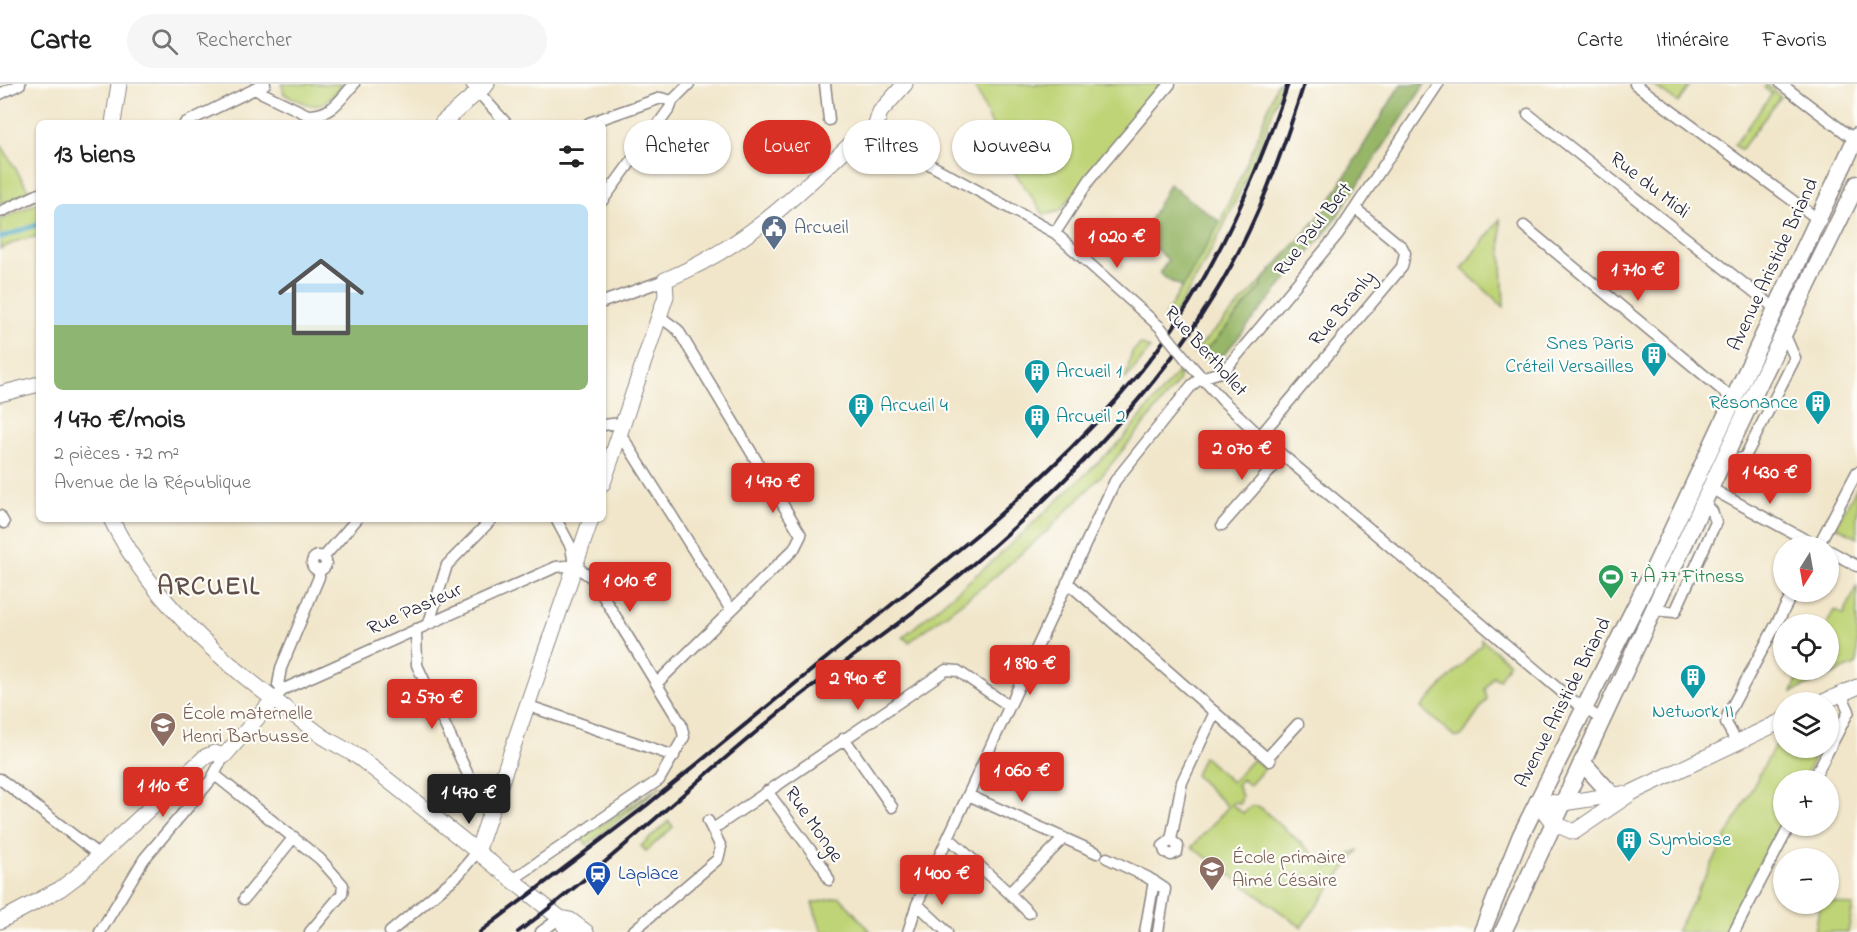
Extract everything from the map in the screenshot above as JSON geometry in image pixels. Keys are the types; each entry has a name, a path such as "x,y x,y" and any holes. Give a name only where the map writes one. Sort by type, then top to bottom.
{"main road":[{"name":"Avenue Aristide Briand","path":"1482,932 1521,835 1734,400 1856,138"},
{"name":"Avenue Aristide Briand","path":"1503,932 1721,465 1784,333 1855,194"},
{"path":"1582,762 1597,782 1612,795"}],"street":[{"path":"0,94 20,84"},
{"path":"113,120 119,84"},
{"path":"122,120 123,84"},
{"path":"190,120 265,84"},
{"path":"254,89 314,115 330,111 354,84"},
{"path":"606,196 670,108 672,101 689,84"},
{"path":"825,84 830,120"},
{"path":"878,120 880,112 905,84"},
{"path":"1055,233 1090,179 1170,84"},
{"name":"Rue Paul Bert","path":"1201,378 1224,371 1356,208 1438,84"},
{"path":"1635,84 1819,220"},
{"path":"1781,84 1856,138"},
{"path":"445,120 478,87 504,120"},
{"path":"599,120 661,98 672,101"},
{"name":"Rue du Midi","path":"1528,114 1776,309"},
{"path":"606,301 665,280 703,262 754,232 843,152"},
{"name":"Rue Berthollet","path":"940,170 1055,233 1160,327 1201,378 1260,436 1584,710 1601,719"},
{"path":"0,212 36,195"},
{"name":"Rue Branly","path":"1260,436 1402,267 1405,253 1402,247 1356,208"},
{"path":"1524,226 1734,400"},
{"path":"606,474 667,292 665,280"},
{"path":"657,683 794,549 801,535 678,330 659,316"},
{"path":"908,932 917,904 1115,481 1185,393 1201,378"},
{"path":"0,394 36,385"},
{"path":"606,426 621,428 731,610"},
{"path":"1222,525 1283,456"},
{"path":"1823,536 1857,472"},
{"path":"1707,495 1796,536"},
{"path":"113,522 134,560 171,610 279,694 321,735 358,757 560,918 568,932"},
{"path":"100,932 144,859 215,775 224,756 279,694 281,668 319,578 319,570 325,565 323,558 354,522"},
{"path":"429,624 445,569 489,522"},
{"path":"512,880 659,780 684,736 681,724 592,578 574,565 571,547 558,522"},
{"path":"390,932 458,875 477,852 590,522"},
{"path":"1839,556 1857,566"},
{"name":"Rue Pasteur","path":"279,694 416,629 556,567 574,565"},
{"path":"1067,582 1269,760 1298,724"},
{"path":"1737,743 1726,723 1728,714 1788,602"},
{"path":"416,629 417,665 476,792 480,799 492,805"},
{"path":"632,932 718,859 721,847 711,825 767,791 946,670 958,671 1009,706"},
{"path":"1818,770 1849,711 1841,694 1857,687"},
{"path":"526,705 674,756"},
{"path":"1171,840 1182,782 1215,712"},
{"path":"1537,802 1553,824 1574,832 1634,792 1773,725"},
{"path":"844,738 892,807"},
{"path":"0,921 60,889 205,757 214,753 224,756"},
{"path":"215,775 320,859 344,887 342,894 310,932"},
{"path":"0,779 99,855"},
{"name":"Rue Monge","path":"767,791 823,867 829,880"},
{"path":"1537,802 1563,803 1634,792"},
{"path":"968,795 1154,881 1166,891 1158,932"},
{"path":"1734,932 1784,836"},
{"path":"244,899 294,837"},
{"path":"949,838 1029,913"},
{"path":"1009,893 1064,838"},
{"path":"1144,932 1154,881"},
{"path":"917,904 947,932"},
{"path":"541,932 560,918 570,920 586,932"}],"green space":[{"path":"282,84 343,84 328,100 316,106 284,94"},
{"path":"971,84 1163,84 1060,211 1044,215 1016,174 1072,174 1072,120 990,120 976,89"},
{"path":"1277,84 1282,84 1247,177 1203,266 1169,323 1165,316 1220,222 1254,147"},
{"path":"1401,84 1425,84 1329,228 1221,358 1214,361 1198,355 1214,342 1262,286 1262,281 1324,211"},
{"path":"1652,84 1691,84 1678,103"},
{"path":"1767,85 1780,97 1741,150 1734,145 1772,94 1764,88"},
{"path":"0,143 29,191 0,205"},
{"path":"1169,184 1220,222 1183,287 1168,280 1160,273 1168,260 1142,235"},
{"path":"36,203 36,237 20,240 0,249 0,220"},
{"path":"1500,219 1504,307 1462,269"},
{"path":"1262,281 1262,286 1214,342 1198,355 1193,353"},
{"path":"1141,344 1150,349 1125,380 1132,352"},
{"path":"1182,367 1178,382 1103,474 1047,531 986,584 909,642 903,637 995,559 1120,442"},
{"path":"1857,487 1857,538 1836,526"},
{"path":"1857,585 1857,664 1839,672 1839,614 1832,614 1834,610 1844,615"},
{"path":"1481,639 1509,663 1499,680 1493,676 1485,689 1487,699 1464,733 1460,737 1454,736 1421,708 1481,645"},
{"path":"1797,680 1820,680 1792,692"},
{"path":"1773,749 1773,758 1814,758 1808,770 1773,770 1774,836 1724,932 1676,932"},
{"path":"1203,756 1232,782 1253,759 1265,768 1249,786 1242,779 1237,785 1242,796 1240,804 1237,802 1231,804 1243,813 1252,806 1260,807 1315,858 1328,867 1340,865 1349,855 1359,850 1301,927 1192,847 1228,807 1195,775"},
{"path":"661,786 587,845 582,838"},
{"path":"669,821 673,827 646,851 641,846"},
{"path":"840,897 871,932 822,932 812,903"},
{"path":"1839,903 1853,906 1848,932 1815,932 1818,914 1839,914"}],"waterway":[{"path":"0,238 36,225"}],"railway":[{"path":"480,932 647,805 979,533 1049,470 1094,425 1155,353 1197,290 1248,190 1288,84"},
{"path":"518,932 586,878 785,708 960,575 1000,541 1079,465 1152,383 1185,340 1214,295 1250,229 1283,147 1304,84"}],"place":[{"name":"Arcueil","path":"774,251"},
{"name":"Snes Paris Créteil Versailles","path":"1654,378"},
{"name":"Arcueil 1","path":"1037,395"},
{"name":"Résonance","path":"1818,426"},
{"name":"Arcueil 4","path":"861,429"},
{"name":"Arcueil 2","path":"1037,440"},
{"name":"7 À 77 Fitness","path":"1611,600"},
{"name":"Network II","path":"1693,700"},
{"name":"École maternelle Henri Barbusse","path":"163,748"},
{"name":"Symbiose","path":"1629,863"},
{"name":"École primaire Aimé Césaire","path":"1212,892"},
{"name":"Laplace","path":"598,897"}],"district":[{"name":"ARCUEIL","path":"209,588"}]}
